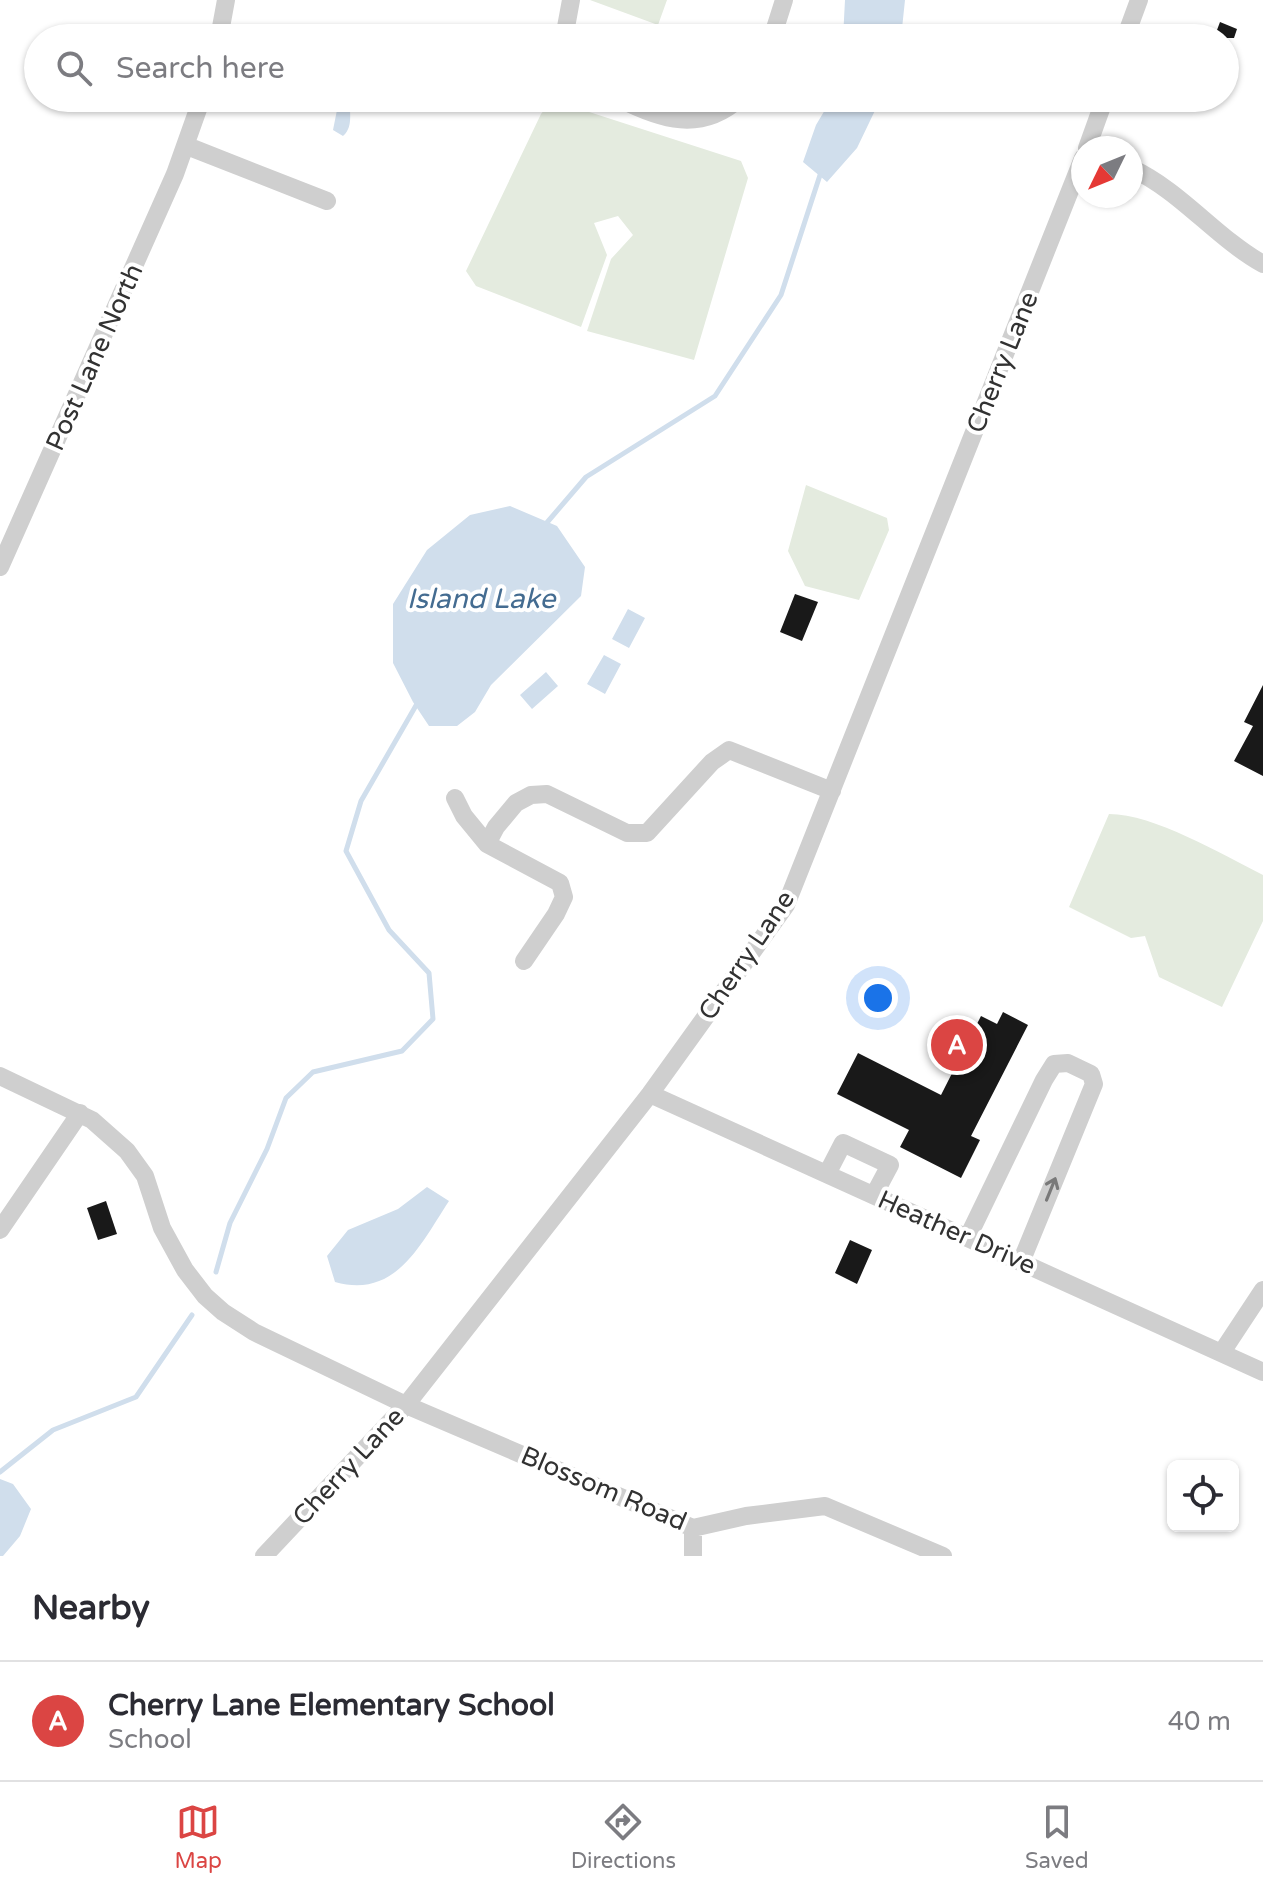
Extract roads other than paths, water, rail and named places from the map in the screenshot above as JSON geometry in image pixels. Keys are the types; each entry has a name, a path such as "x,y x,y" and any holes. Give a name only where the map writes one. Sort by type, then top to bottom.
{"street":[{"path":"222,24 226,0"},
{"path":"567,24 571,0"},
{"path":"776,24 784,0"},
{"path":"1130,24 1139,0"},
{"name":"Post Lane North","path":"0,567 187,146 198,112"},
{"path":"654,112 679,122 712,118 720,112"},
{"path":"1091,136 1100,112"},
{"path":"187,146 327,201"},
{"path":"1143,174 1157,180 1241,251 1263,264"},
{"name":"Cherry Lane","path":"271,1553 406,1405 650,1094 786,905 1071,188"},
{"path":"487,844 496,827 516,803 531,795 547,794 627,833 647,833 712,762 729,750 832,791"},
{"path":"455,798 464,816 487,844 560,883 564,897 524,961"},
{"path":"968,1237 1044,1080 1054,1064 1068,1063 1091,1074 1094,1084 1021,1262"},
{"name":"Blossom Road","path":"0,1076 92,1120 127,1151 145,1176 162,1228 185,1270 205,1296 254,1332 406,1405 693,1528 760,1514 825,1506 943,1556"},
{"name":"Heather Drive","path":"650,1094 1263,1372"},
{"path":"0,1230 80,1113"},
{"path":"827,1174 843,1143 890,1165 874,1195"},
{"path":"1222,1352 1263,1290"},
{"path":"693,1528 693,1556"}],"water":[{"path":"845,0 905,0 902,24 844,24"},
{"path":"337,112 350,112 346,133 343,136 333,130"},
{"path":"824,112 874,112 857,148 827,182 803,162"},
{"name":"Island Lake","path":"510,506 557,526 585,567 581,596 491,685 475,712 457,726 429,726 393,663 393,604 427,550 470,515"},
{"path":"628,609 645,618 629,648 612,639"},
{"path":"604,655 621,664 605,694 587,684"},
{"path":"546,672 558,686 532,709 520,695"},
{"path":"427,1187 449,1201 428,1235 404,1264 374,1283 356,1285 335,1282 327,1256 348,1230 398,1209"},
{"path":"0,1479 13,1484 31,1509 20,1536 3,1556 0,1556"}],"waterway":[{"path":"544,526 586,477 715,396 781,295 821,172"},
{"path":"216,1272 230,1223 267,1149 286,1098 313,1072 402,1051 433,1019 429,973 389,930 346,851 361,801 418,702"},
{"path":"0,1472 53,1430 136,1397 192,1315"}],"place":[{"name":"Cherry Lane Elementary School","path":"957,1045"}]}
